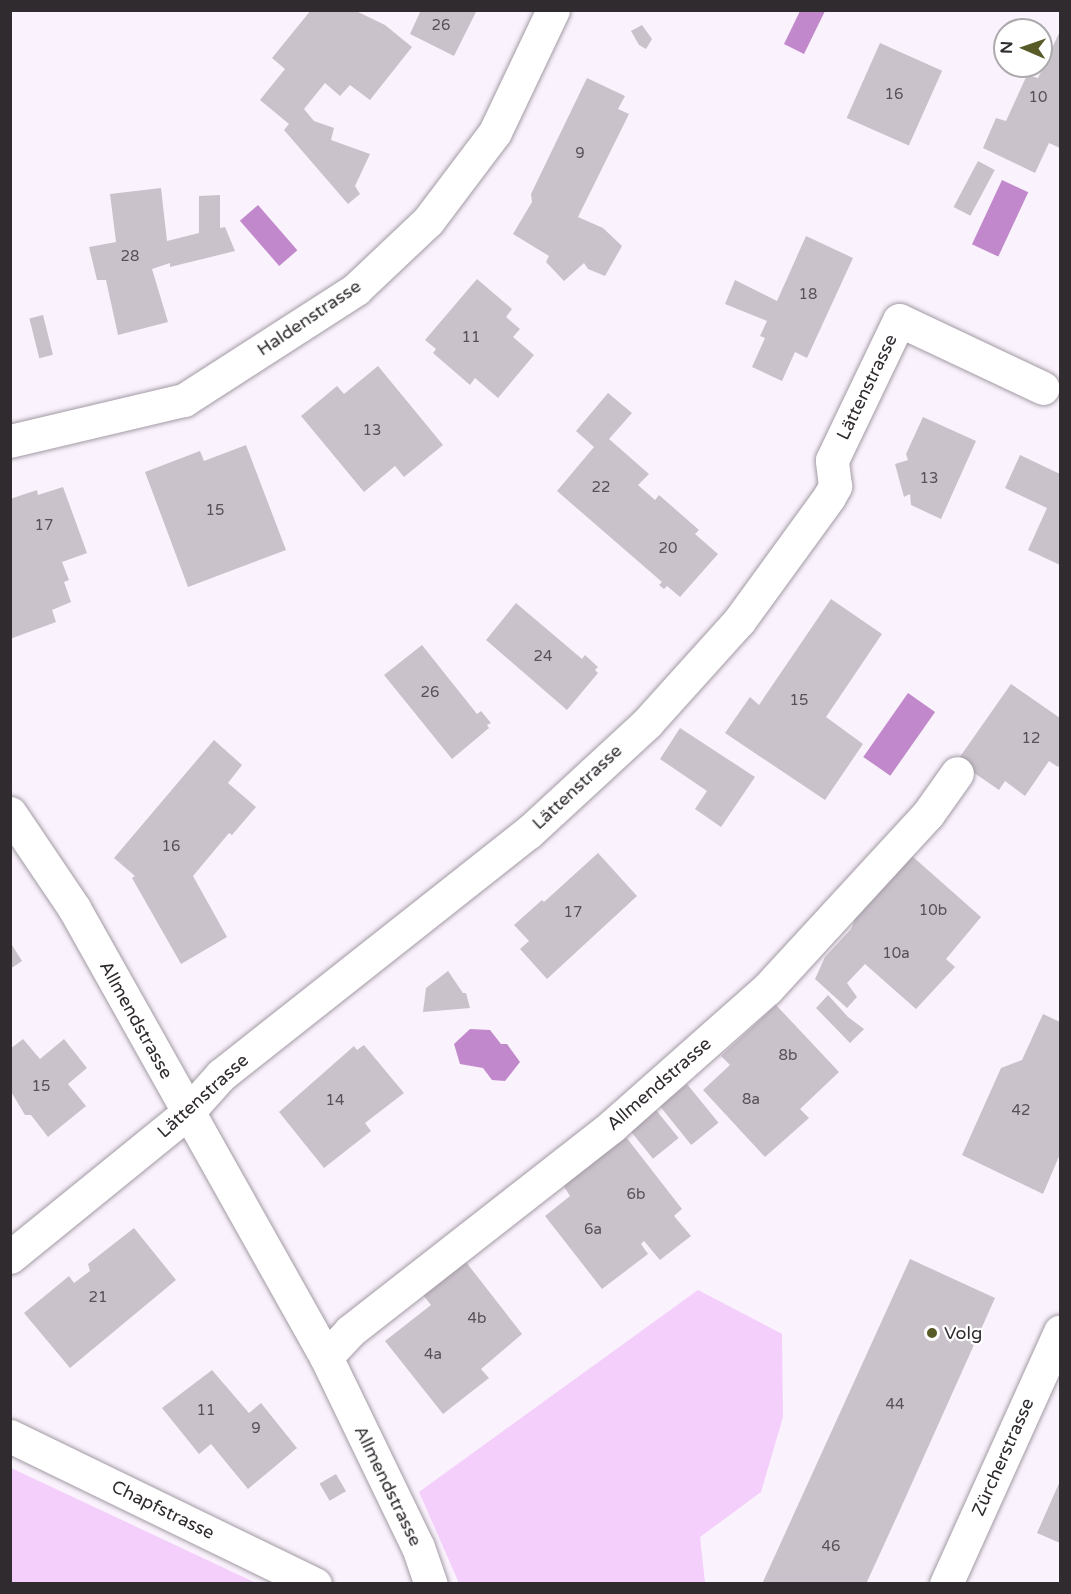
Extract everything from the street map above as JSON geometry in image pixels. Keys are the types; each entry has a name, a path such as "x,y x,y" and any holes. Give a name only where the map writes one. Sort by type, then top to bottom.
{"street":[{"name":"Haldenstrasse","path":"10,441 184,400 356,289 428,221 495,132 553,10"},
{"name":"Lättenstrasse","path":"10,1257 187,1113 221,1076 528,832 647,723 739,621 829,497 835,486 832,460 899,320 1043,388"},
{"name":"Allmendstrasse","path":"326,1357 350,1331 612,1126 767,989 928,814 957,773"},
{"name":"Allmendstrasse","path":"10,813 74,908 326,1357 418,1547 431,1584"},
{"name":"Zürcherstrasse","path":"946,1584 1060,1330"},
{"name":"Chapfstrasse","path":"10,1436 315,1584"}],"shaded area":[{"path":"800,11 825,11 804,54 784,44"},
{"path":"1002,180 1028,192 998,257 972,244"},
{"path":"258,205 297,250 279,266 240,221"},
{"path":"908,693 935,712 890,776 863,757"},
{"path":"470,1029 490,1030 501,1044 507,1044 520,1062 505,1081 492,1080 483,1068 460,1064 454,1044"},
{"path":"698,1290 782,1334 783,1417 761,1492 700,1537 705,1583 459,1583 419,1492"},
{"path":"11,1468 173,1544 256,1583 11,1583"}],"building":[{"path":"311,10 354,10 385,25 412,47 370,100 350,85 340,96 325,83 304,109 314,121 334,128 331,140 370,154 355,186 360,194 348,204 284,130 289,124 260,100 285,69 272,58"},
{"path":"421,10 477,10 454,56 410,34"},
{"path":"642,25 652,39 646,49 639,45 631,31"},
{"path":"1060,31 1060,148 1049,143 1035,173 983,148 996,118 1006,121 1026,78 1053,78 1053,46"},
{"path":"880,43 942,71 909,146 847,118"},
{"path":"587,78 625,96 618,109 629,114 578,217 603,228 622,246 605,276 588,269 584,263 564,281 546,262 549,256 513,234 532,202 531,194"},
{"path":"978,161 995,170 970,216 954,207"},
{"path":"161,188 167,241 199,233 199,196 220,195 220,228 225,227 235,251 170,267 170,263 152,269 168,322 118,335 106,280 97,280 89,247 116,242 110,194"},
{"path":"806,236 853,258 807,358 795,352 782,381 752,367 765,338 760,336 767,321 725,304 735,280 777,301"},
{"path":"477,279 512,309 506,317 520,329 513,337 534,355 498,398 475,378 470,385 433,353 436,349 425,340"},
{"path":"43,315 53,355 39,358 29,318"},
{"path":"378,366 443,445 404,477 395,466 364,492 301,416 337,386 344,394"},
{"path":"608,393 632,413 609,439 649,474 638,485 655,500 659,495 699,530 695,534 718,554 680,597 667,586 664,589 659,585 662,582 557,491 594,447 576,431"},
{"path":"923,417 976,441 941,519 911,505 910,494 904,497 895,464 908,460 906,454"},
{"path":"246,445 286,550 188,587 145,472 200,451 204,461"},
{"path":"1020,455 1060,474 1060,565 1028,550 1047,508 1005,488"},
{"path":"63,487 87,553 62,562 69,580 64,582 71,602 52,610 56,622 10,639 10,499 37,490 38,495"},
{"path":"831,599 882,634 826,717 863,744 825,800 725,733 750,697 759,705"},
{"path":"516,603 582,659 585,655 598,667 595,670 598,673 567,710 486,640"},
{"path":"422,645 477,714 481,711 491,723 487,725 489,728 452,759 384,675"},
{"path":"1011,684 1060,718 1060,764 1058,767 1049,761 1025,796 1005,781 999,790 957,761"},
{"path":"680,728 755,777 721,827 695,809 707,791 660,759"},
{"path":"214,740 242,765 228,783 256,807 232,835 229,833 193,876 227,937 181,964 132,878 135,876 114,858"},
{"path":"598,853 637,896 547,979 520,949 529,941 514,925 542,900 544,902"},
{"path":"912,856 981,917 946,959 955,967 916,1009 865,964 847,983 857,997 847,1008 815,979 825,957 851,929 856,917"},
{"path":"10,942 22,961 10,969"},
{"path":"448,971 463,993 466,993 470,1008 423,1012 426,988"},
{"path":"828,995 848,1017 864,1029 850,1043 816,1008"},
{"path":"776,1005 839,1072 800,1109 809,1118 765,1157 703,1090 730,1065 721,1056"},
{"path":"1043,1014 1060,1022 1060,1154 1043,1194 962,1155 1001,1068 1022,1060"},
{"path":"23,1039 40,1059 64,1039 87,1068 68,1084 86,1106 48,1137 31,1115 25,1115 10,1090 10,1049"},
{"path":"364,1045 404,1093 365,1123 371,1131 324,1168 279,1112 354,1046 357,1050"},
{"path":"687,1084 718,1123 691,1145 660,1106"},
{"path":"656,1110 679,1138 653,1159 630,1131"},
{"path":"626,1137 682,1209 674,1216 691,1236 660,1260 644,1241 641,1244 648,1254 602,1289 545,1216 570,1196 563,1185"},
{"path":"134,1228 176,1280 70,1368 24,1313 69,1276 74,1283 90,1271 88,1264"},
{"path":"910,1259 995,1298 899,1512 866,1584 762,1584"},
{"path":"466,1262 522,1334 481,1369 489,1378 443,1414 385,1341 431,1305 423,1295"},
{"path":"212,1370 249,1413 261,1403 297,1448 248,1489 211,1444 199,1454 162,1408"},
{"path":"336,1474 346,1491 330,1501 320,1484"},
{"path":"1060,1481 1060,1543 1037,1533"}],"place":[{"name":"Volg","path":"932,1333"}]}
